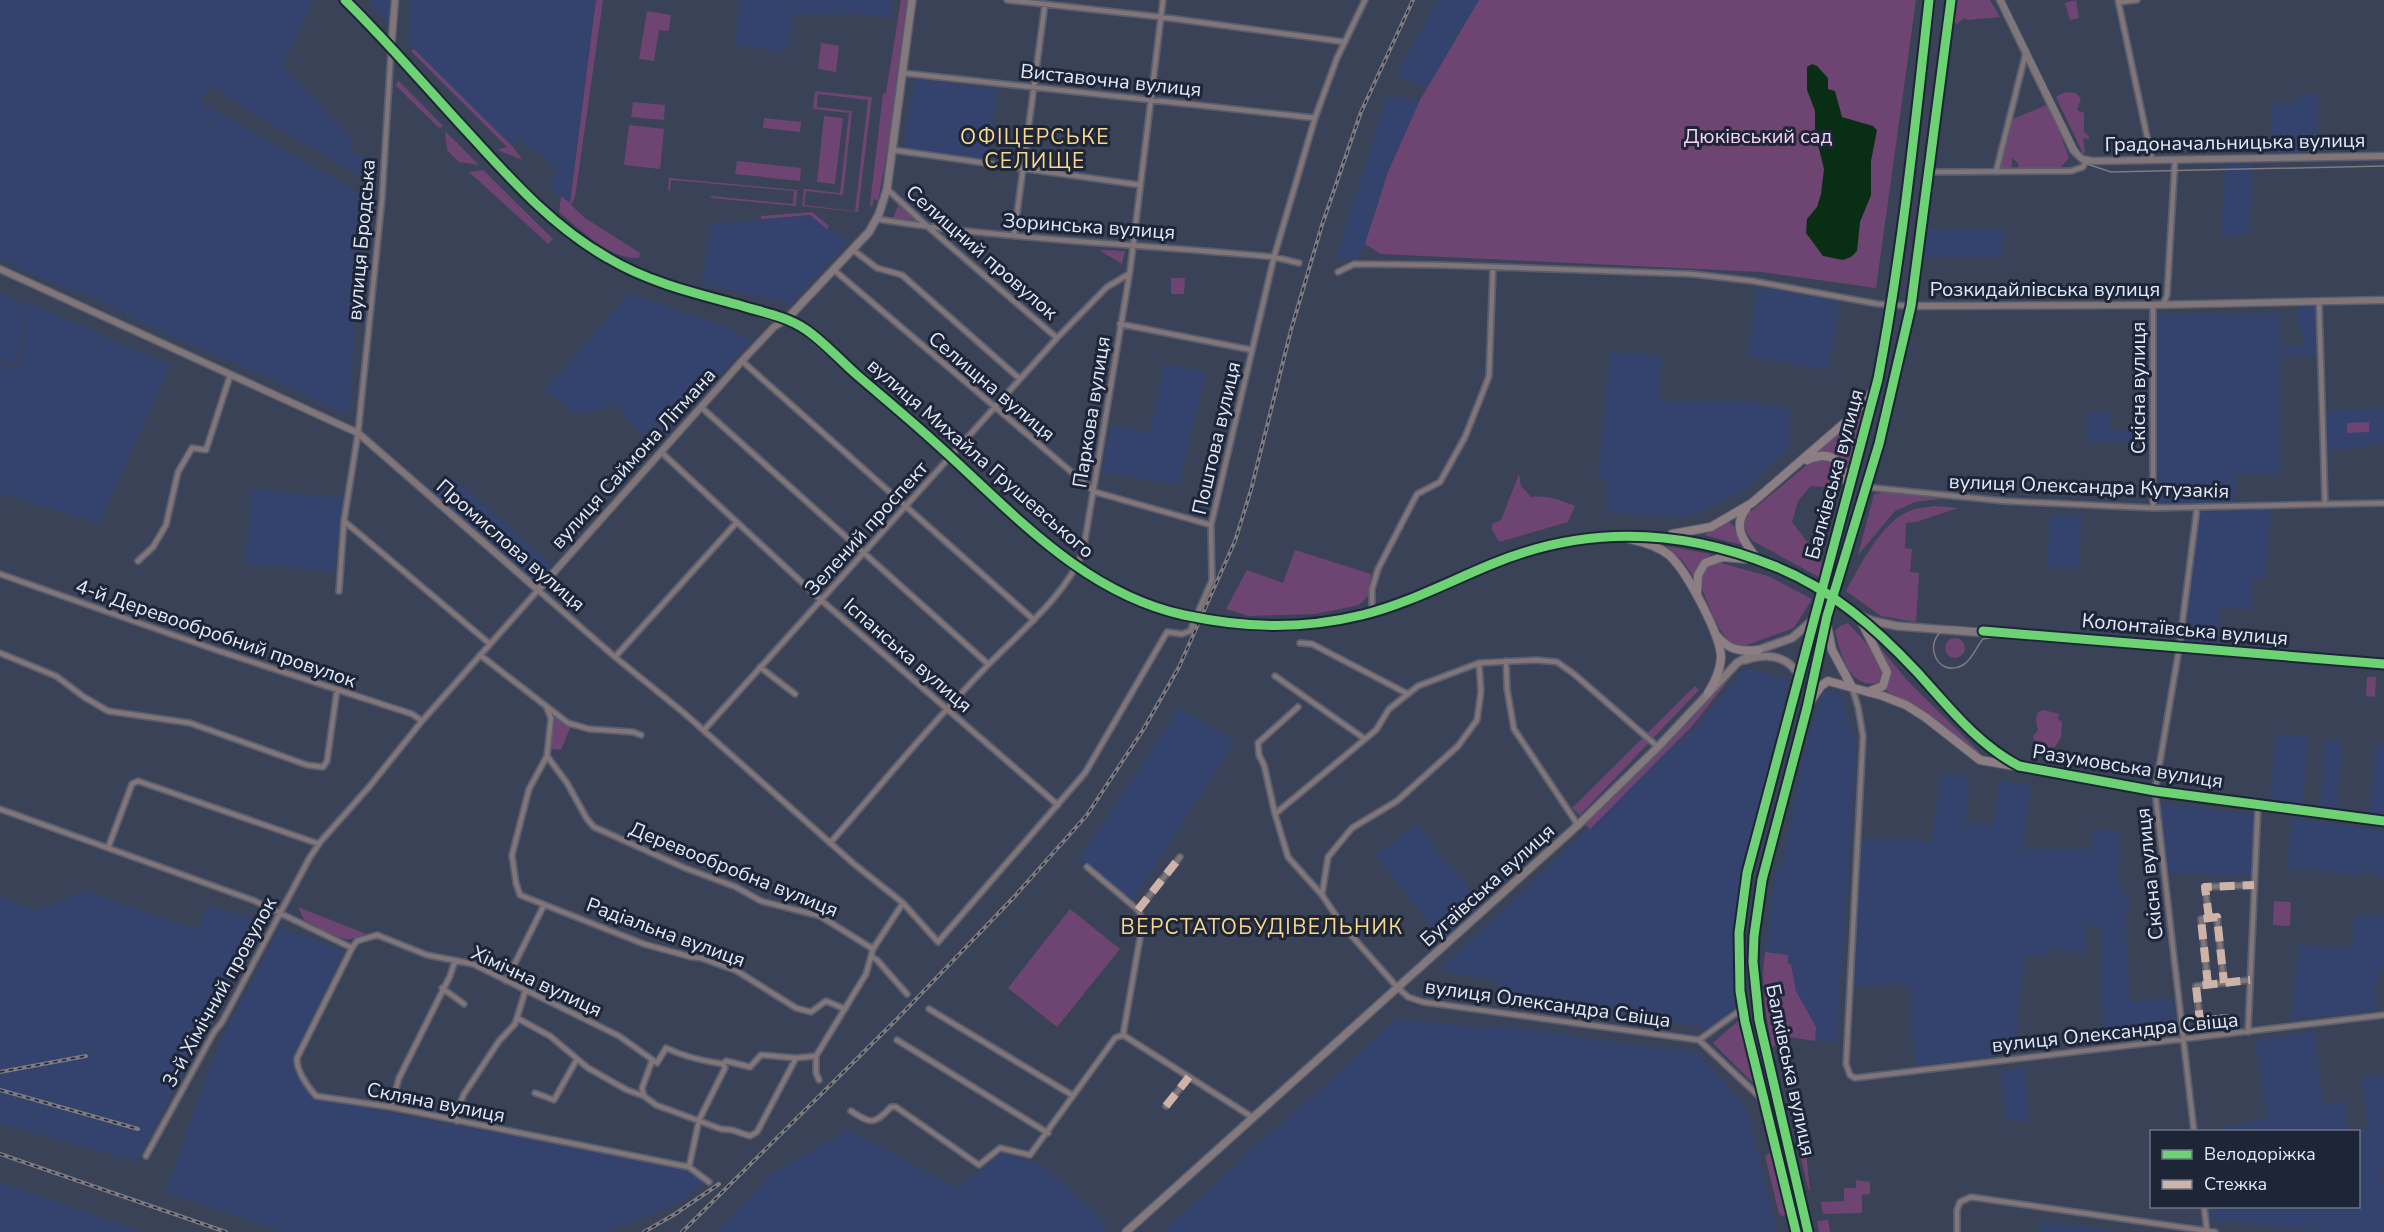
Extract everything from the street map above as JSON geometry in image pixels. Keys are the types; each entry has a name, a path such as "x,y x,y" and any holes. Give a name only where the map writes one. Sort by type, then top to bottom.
{"main road":[{"name":"вулиця Михайла Грушевського","path":"345,0 529,197 555,221 588,246 619,264 654,280 786,320 810,332 1011,513 1077,567 1133,597 1186,615 1236,624 1259,626 1310,624 1372,612 1402,603 1494,563 1531,550 1562,543 1617,536 1656,536 1701,543 1759,560 1806,582"},
{"path":"786,320 853,250 877,219 887,189 912,0"},
{"name":"Балківська вулиця","path":"1796,1232 1742,1009 1738,963 1742,901 1747,873 1875,388 1891,305 1909,179 1929,0"},
{"name":"Балківська вулиця","path":"1808,1232 1759,1020 1753,962 1755,926 1762,880 1807,708 1827,616 1888,408 1911,306 1951,0"},
{"path":"1656,536 1704,530 1718,524 1752,502 1849,419 1875,388"},
{"path":"1797,465 1819,455 1829,456 1842,466 1849,489"},
{"path":"1752,502 1741,515 1739,527 1743,539 1759,560"},
{"path":"1617,536 1651,545 1668,554 1681,569 1698,597 1716,634 1721,652 1718,675 1708,693"},
{"path":"1698,597 1698,575 1702,567 1710,560 1723,557 1759,560"},
{"name":"Разумовська вулиця","path":"1806,582 1856,614 1901,656 1981,740 1999,755 2019,766 2044,773 2155,791 2384,821"},
{"path":"1856,614 1887,672 1883,686 1867,692"},
{"name":"Колонтаївська вулиця","path":"1856,614 1884,624 2384,664"},
{"name":"Бугаївська вулиця","path":"1126,1232 1578,825 1658,747 1737,663 1758,650 1792,638 1806,628 1815,616"},
{"path":"1827,616 1832,650 1852,687"},
{"path":"1716,634 1731,649 1758,650"},
{"path":"1737,663 1760,657 1774,657 1791,665 1800,678"},
{"path":"1807,708 1821,686 1828,681 1852,687 1893,700 1916,711 1980,760 2019,766"}],"street":[{"path":"391,50 395,0"},
{"path":"1007,0 1161,17 1346,42"},
{"name":"Паркова вулиця","path":"830,843 988,664 1034,620 1077,567 1083,552 1095,492 1129,274 1163,0"},
{"name":"Поштова вулиця","path":"938,942 1085,773 1167,632 1182,634 1190,631 1212,580 1211,525 1274,257 1315,118 1337,58 1365,0"},
{"path":"1930,172 2079,170 2086,160 2073,150 2000,0"},
{"path":"2137,0 2119,1 2152,160"},
{"path":"1014,236 1045,4"},
{"name":"вулиця Бродська","path":"339,591 344,521 358,433 382,199 391,50"},
{"path":"1996,172 2026,52"},
{"name":"Виставочна вулиця","path":"903,73 1315,118"},
{"path":"892,150 1140,185"},
{"name":"Градоначальницька вулиця","path":"2086,160 2384,156"},
{"name":"Cкісна вулиця","path":"2163,305 2167,295 2175,160"},
{"name":"Селищний провулок","path":"887,189 1057,338"},
{"name":"Зоринська вулиця","path":"877,219 1014,236 1274,257 1299,263"},
{"path":"853,250 878,268 902,275 1020,379"},
{"name":"Розкидайлівська вулиця","path":"1338,272 1354,264 1692,274 1753,281 1891,305 1911,306 2163,305 2384,300"},
{"path":"1372,612 1373,583 1384,557 1417,494 1440,482 1465,437 1489,376 1493,267"},
{"name":"Промислова вулиця","path":"0,270 358,433 615,657 704,730 830,843 903,903 938,942"},
{"name":"Селищна вулиця","path":"834,270 993,408 1095,492 1211,525"},
{"name":"Зелений проспект","path":"704,730 1057,338 1107,287 1117,279 1129,274"},
{"path":"2319,301 2325,504"},
{"name":"Cкісна вулиця","path":"2153,305 2153,508"},
{"name":"вулиця Саймона Літмана","path":"369,787 422,721 742,361 774,327 786,320"},
{"path":"1120,324 1252,350"},
{"path":"742,361 1034,620"},
{"path":"138,561 153,547 166,525 178,472 192,448 206,450 230,376"},
{"path":"701,407 988,664"},
{"name":"Іспанська вулиця","path":"661,452 821,600 1058,805"},
{"name":"вулиця Олександра Кутузакія","path":"1865,487 2004,501 2153,508 2384,503"},
{"name":"Cкісна вулиця","path":"2194,1130 2155,791 2179,647 2197,508"},
{"path":"344,521 490,644"},
{"path":"615,657 737,522"},
{"name":"4-й Деревообробний провулок","path":"0,574 115,615 412,714 422,721"},
{"path":"1300,643 1312,645 1408,694"},
{"path":"0,653 56,676 108,711 190,723 307,765 324,767 327,761 337,690"},
{"path":"480,656 568,723 589,729 633,732 640,735"},
{"path":"1275,814 1376,730 1389,709 1418,686 1479,663 1536,660 1557,662 1575,674 1658,747"},
{"path":"1506,662 1507,688 1514,729 1578,825"},
{"path":"1322,895 1328,857 1352,828 1396,801 1458,746 1477,720 1481,691 1479,663"},
{"path":"760,667 795,694"},
{"path":"1275,676 1365,739"},
{"name":"вулиця Олександра Свіща","path":"1852,687 1863,736 1846,1064 1850,1076 1861,1079 2384,1015"},
{"name":"Радіальна вулиця","path":"546,706 551,718 547,756 530,789 512,855 518,891 526,898 644,944 701,958 737,971 796,1008 811,1012 826,1001 845,1009"},
{"name":"вулиця Олександра Свіща","path":"1298,707 1258,742 1259,755 1264,765 1288,857 1322,895 1343,926 1408,997 1423,1002 1699,1041"},
{"name":"Деревообробна вулиця","path":"547,756 594,827 651,854 736,887 761,901 820,916 873,949"},
{"path":"108,848 132,784 138,781 319,844"},
{"name":"3-й Хімічний провулок","path":"146,1156 319,844 369,787"},
{"path":"2248,1032 2258,804"},
{"path":"0,809 255,901 352,948"},
{"path":"1138,910 1180,857"},
{"path":"1087,867 1138,910 1143,921 1123,1035"},
{"path":"2209,918 2205,887 2254,885"},
{"path":"819,1080 816,1073 816,1056 866,974 873,949 903,903"},
{"path":"506,981 544,904"},
{"path":"2208,985 2201,919 2217,917 2224,983"},
{"name":"Хімічна вулиця","path":"352,948 357,940 377,935 427,955 473,964 525,992 619,1036 652,1061"},
{"name":"Скляна вулиця","path":"352,948 297,1058 297,1065 316,1096 391,1107 689,1167 709,1182"},
{"path":"871,956 907,994"},
{"path":"391,1107 399,1078 450,976 455,960"},
{"path":"2227,1018 2200,1021 2196,986 2250,980"},
{"path":"442,988 464,1004"},
{"path":"457,1121 459,1106 464,1094 484,1061 515,1024 525,992"},
{"path":"928,1008 1072,1095"},
{"path":"1742,1009 1699,1041 1765,1101"},
{"path":"517,1018 550,1036 577,1059 656,1105 721,1129 753,1136 796,1058"},
{"path":"1123,1035 1252,1117"},
{"path":"851,1111 866,1120 874,1121 882,1117 891,1107 896,1107 979,1165 1000,1148 1030,1155 1115,1038 1123,1035"},
{"path":"897,1040 1048,1133"},
{"path":"644,1096 642,1088 652,1061 657,1064 666,1048 687,1058 723,1064"},
{"path":"723,1064 726,1060 750,1067 761,1055 796,1058 816,1056"},
{"path":"535,1093 555,1100 577,1059"},
{"path":"689,1167 699,1120 725,1068 723,1064"},
{"path":"1166,1106 1189,1077"},
{"path":"1957,1232 1960,1202 1971,1197 2215,1232"},
{"path":"2204,1208 2207,1232"}],"shaded area":[{"path":"0,0 309,0 312,3 282,67 355,141 348,149 370,162 369,172 362,177 261,118 211,85 200,102 365,196 350,404 344,413 240,365 170,336 89,296 53,284 0,258"},
{"path":"369,0 391,0 389,28"},
{"path":"411,0 596,0 569,204 550,187 558,170 534,150 532,152 521,141 520,136 512,146 408,43"},
{"path":"740,0 893,0 890,18 846,12 845,15 795,13 785,52 735,44"},
{"path":"1438,0 1479,0 1427,87 1395,76"},
{"path":"1812,64 1828,78 1828,89 1835,91 1842,117 1873,126 1877,130 1871,161 1871,195 1860,222 1857,251 1851,257 1843,260 1823,256 1806,233 1807,219 1817,207 1821,194 1824,169 1815,132 1815,111 1807,90 1807,67"},
{"path":"914,79 998,89 988,160 904,148"},
{"path":"2297,94 2317,94 2318,135 2302,136 2303,157 2272,158 2271,103 2297,103"},
{"path":"1387,97 1420,100 1388,172 1365,244 1356,259 1336,258"},
{"path":"2226,159 2253,159 2249,234 2221,235"},
{"path":"811,215 847,242 790,305 781,301 701,284 712,224"},
{"path":"1923,229 2004,229 2001,258 1920,257"},
{"path":"1756,286 1840,302 1828,370 1748,356"},
{"path":"0,293 26,304 17,364 0,359"},
{"path":"629,293 732,329 750,342 663,438 649,439 626,420 622,407 616,408 613,400 603,410 576,414 543,389 562,372"},
{"path":"2297,301 2319,301 2322,355 2281,356 2281,345 2303,345 2303,332 2298,332"},
{"path":"28,302 170,365 99,523 0,493 0,364 19,368"},
{"path":"2279,314 2280,474 2235,474 2235,511 2271,508 2265,579 2253,578 2250,610 2221,607 2218,649 2180,646 2198,512 2217,511 2153,511 2153,432 2152,443 2088,442 2088,412 2109,412 2109,430 2153,431 2153,315"},
{"path":"1610,352 1661,355 1660,402 1748,401 1790,409 1789,447 1744,490 1689,517 1607,513 1609,483 1598,479"},
{"path":"1164,364 1206,372 1179,485 1102,472 1111,426 1150,432"},
{"path":"2382,408 2384,443 2369,444 2369,447 2327,450 2325,411"},
{"path":"453,478 554,567 537,588 436,495"},
{"path":"252,489 345,498 333,571 245,563"},
{"path":"2051,514 2082,516 2078,568 2047,566"},
{"path":"1745,668 1789,680 1739,898 1734,961 1736,1003 1734,1010 1713,1023 1712,1028 1582,1012 1497,996 1500,981 1447,972 1443,967 1697,725"},
{"path":"1828,690 1841,695 1856,746 1836,1043 1815,1041 1816,1027 1796,991 1787,955 1765,952 1775,873 1782,863 1803,757 1822,693"},
{"path":"1180,708 1235,741 1133,900 1079,859"},
{"path":"2277,734 2308,736 2302,809 2269,805"},
{"path":"2326,740 2342,742 2336,814 2319,812"},
{"path":"2376,745 2384,746 2384,818 2368,818"},
{"path":"1943,775 1970,777 1965,823 1994,826 1999,781 2031,785 2023,850 2087,850 2092,841 2093,828 2120,832 2118,881 2121,882 2120,892 2129,894 2130,899 2130,906 2125,906 2130,1002 2173,999 2177,1032 2103,1040 2101,929 2086,924 2086,953 2048,947 2047,957 2024,955 2018,1004 2017,1053 1917,1066 1912,1027 1911,988 1906,988 1905,983 1854,986 1861,841 1896,839 1930,842"},
{"path":"2163,804 2254,814 2251,876 2169,873 2157,807"},
{"path":"2292,818 2384,831 2384,880 2380,880 2381,874 2359,872 2359,877 2300,866 2299,870 2287,868"},
{"path":"1417,824 1437,852 1483,904 1443,941 1376,855"},
{"path":"84,891 197,930 208,906 262,921 137,1161 0,1124 0,897 36,911"},
{"path":"2355,915 2384,917 2384,968 2379,968 2378,986 2374,987 2376,1011 2291,1019 2298,946 2352,947"},
{"path":"280,927 344,951 290,1065 313,1098 687,1169 705,1181 681,1202 601,1232 283,1232 165,1192 219,1043"},
{"path":"1396,1019 1486,1028 1487,1025 1696,1052 1748,1111 1775,1232 1162,1232 1244,1158 1244,1152 1258,1144 1312,1097"},
{"path":"2315,1031 2323,1104 2344,1101 2348,1130 2223,1130 2223,1128 2268,1117 2255,1040"},
{"path":"2025,1068 2028,1121 2011,1121 2005,1118 2001,1071"},
{"path":"2384,1075 2384,1169 2380,1170 2384,1191 2384,1232 2326,1232 2211,1220 2209,1208 2360,1208 2360,1130 2355,1130 2368,1128 2361,1078"},
{"path":"847,1129 958,1189 1001,1152 1042,1165 1107,1224 1102,1232 716,1232 771,1174"},
{"path":"0,1182 119,1224 142,1232 0,1232"},
{"path":"2041,1221 2124,1232 2040,1232"}],"green space":[{"path":"596,0 603,0 575,197 571,205 585,218 640,253 639,258 617,254 606,249 559,212 561,196 570,203"},
{"path":"901,0 907,0 887,152 878,201 874,199 872,208 870,204 883,94 886,93"},
{"name":"Дюківський сад","path":"1479,0 1916,0 1876,288 1762,272 1381,254 1365,244 1388,172 1420,100"},
{"path":"1955,0 1990,0 2000,17 1968,20 1964,18 1957,24 1953,22"},
{"path":"2076,0 2079,18 2070,20 2065,3"},
{"path":"647,11 671,15 669,31 659,30 654,61 639,59"},
{"path":"821,43 839,46 836,72 818,69"},
{"path":"414,49 512,146 523,160 497,150 507,147 411,51"},
{"path":"399,81 443,126 438,127 395,85"},
{"path":"815,91 872,97 858,212 802,206 804,189 840,193 849,113 813,109","holes":["818,94 868,100 855,211 804,205 806,191 843,195 852,111 817,107"]},
{"path":"2065,92 2075,93 2081,98 2077,110 2084,113 2084,132 2089,136 2089,139 2083,138 2085,153 2056,97"},
{"path":"633,102 665,105 664,120 631,117"},
{"path":"2049,104 2069,158 2060,168 2019,169 2018,163 2012,158 2012,167 2000,170 2010,120"},
{"path":"824,116 843,118 835,184 817,182"},
{"path":"764,118 801,122 800,132 763,128"},
{"path":"629,125 664,129 660,169 624,165"},
{"path":"445,131 479,165 459,162 447,150"},
{"path":"737,161 801,168 800,181 735,174"},
{"path":"483,170 553,239 548,244 469,172"},
{"path":"669,178 797,190 796,206 711,198 711,196 793,204 794,191 671,180 670,191 668,190"},
{"path":"899,204 917,220 893,218"},
{"path":"812,212 829,226 827,229 810,215 761,219 761,216"},
{"path":"1099,250 1125,251 1122,264"},
{"path":"1171,278 1185,278 1184,294 1171,294"},
{"path":"1861,412 1848,467 1835,454 1818,451"},
{"path":"2369,422 2369,432 2347,433 2347,423"},
{"path":"1824,459 1838,468 1839,476 1835,488 1811,486 1798,501 1792,522 1815,552 1823,555 1819,577 1753,541 1746,531 1745,520 1749,513 1808,464"},
{"path":"1519,474 1521,486 1531,497 1548,497 1575,506 1568,522 1499,542 1492,530 1492,524 1501,520"},
{"path":"1887,492 1940,499 1915,502 1895,511 1858,555 1874,494"},
{"path":"1935,506 1958,508 1916,522 1906,523 1905,548 1912,549 1910,572 1919,573 1916,622 1881,616 1846,591 1857,570 1888,526 1907,512"},
{"path":"1729,522 1734,526 1742,545 1704,535"},
{"path":"1666,546 1711,554 1699,564 1693,576 1683,561"},
{"path":"1295,550 1371,574 1368,596 1359,605 1316,614 1249,616 1226,609 1247,570 1283,583"},
{"path":"1717,562 1768,576 1812,599 1794,628 1741,647 1734,645 1722,633 1702,589 1701,580 1704,572"},
{"path":"1848,623 1867,644 1882,670 1879,682 1869,684 1861,681 1854,676 1843,659 1835,631"},
{"path":"1955,638 1962,641 1965,648 1962,655 1955,658 1948,655 1945,648 1948,641"},
{"path":"1876,643 1907,680 1985,758 1920,708 1886,691 1891,671"},
{"path":"1735,668 1737,669 1694,724 1590,829 1584,823 1692,719"},
{"path":"2367,677 2376,677 2375,697 2366,696"},
{"path":"1695,686 1699,690 1580,815 1572,808"},
{"path":"2044,710 2059,714 2058,719 2062,722 2061,737 2055,747 2041,746 2033,736 2038,730 2037,714"},
{"path":"555,718 571,726 561,750 551,749"},
{"path":"2274,901 2291,902 2290,926 2273,925"},
{"path":"298,907 366,934 348,940 328,933 304,920"},
{"path":"1070,909 1120,949 1057,1027 1008,988"},
{"path":"1765,952 1788,955 1788,964 1791,964 1796,991 1816,1027 1815,1041 1789,1037 1772,1048 1763,988"},
{"path":"1740,1019 1753,1083 1713,1043"},
{"path":"1799,1151 1806,1151 1810,1192 1808,1188"},
{"path":"1771,1152 1786,1215 1782,1216 1779,1214 1765,1156"},
{"path":"1856,1180 1870,1182 1870,1194 1862,1195 1862,1213 1823,1214 1821,1202 1844,1201 1844,1188 1856,1188"},
{"path":"1828,1220 1830,1232 1819,1232 1817,1221"}],"tram line":[{"path":"2003,0 2081,158 2087,164 2111,172 2384,166"},
{"path":"2384,662 1952,627 1942,631 1936,638 1934,646 1939,662 1945,667 1953,668 1966,663 1983,639 1994,637 2384,665"}],"railway":[{"path":"682,1232 896,1020 1015,896 1087,815 1143,730 1179,667 1235,541 1251,490 1291,330 1322,225 1361,112 1413,0"},
{"path":"0,1072 86,1056"},
{"path":"0,1090 138,1129"},
{"path":"0,1154 226,1232"},
{"path":"644,1232 719,1184"}],"marked path":[{"path":"1138,910 1180,857"},
{"path":"2209,918 2205,887 2254,885"},
{"path":"2208,985 2201,919 2217,917 2224,983"},
{"path":"2227,1018 2200,1021 2196,986 2250,980"},
{"path":"1166,1106 1189,1077"}],"cycle path":[{"path":"345,0 504,172 570,233 608,258 639,274 688,291 782,318 805,329 1051,548 1114,589 1148,604 1184,615 1229,623 1273,626 1317,623 1379,610 1527,551 1562,543 1597,537 1633,536 1668,538 1703,544 1774,566 1795,575 1833,598 1885,640 1976,736 2019,766 2155,791 2384,821"},
{"path":"1796,1232 1745,1022 1740,991 1739,933 1747,873 1878,379 1901,238 1929,0"},
{"path":"1808,1232 1759,1020 1753,962 1754,936 1762,880 1807,708 1827,616 1879,444 1911,306 1951,0"},
{"path":"1983,631 2384,664"}],"district":[{"name":"ОФІЦЕРСЬКЕ СЕЛИЩЕ","path":"1035,149"},
{"name":"ВЕРСТАТОБУДІВЕЛЬНИК","path":"1262,927"}]}
